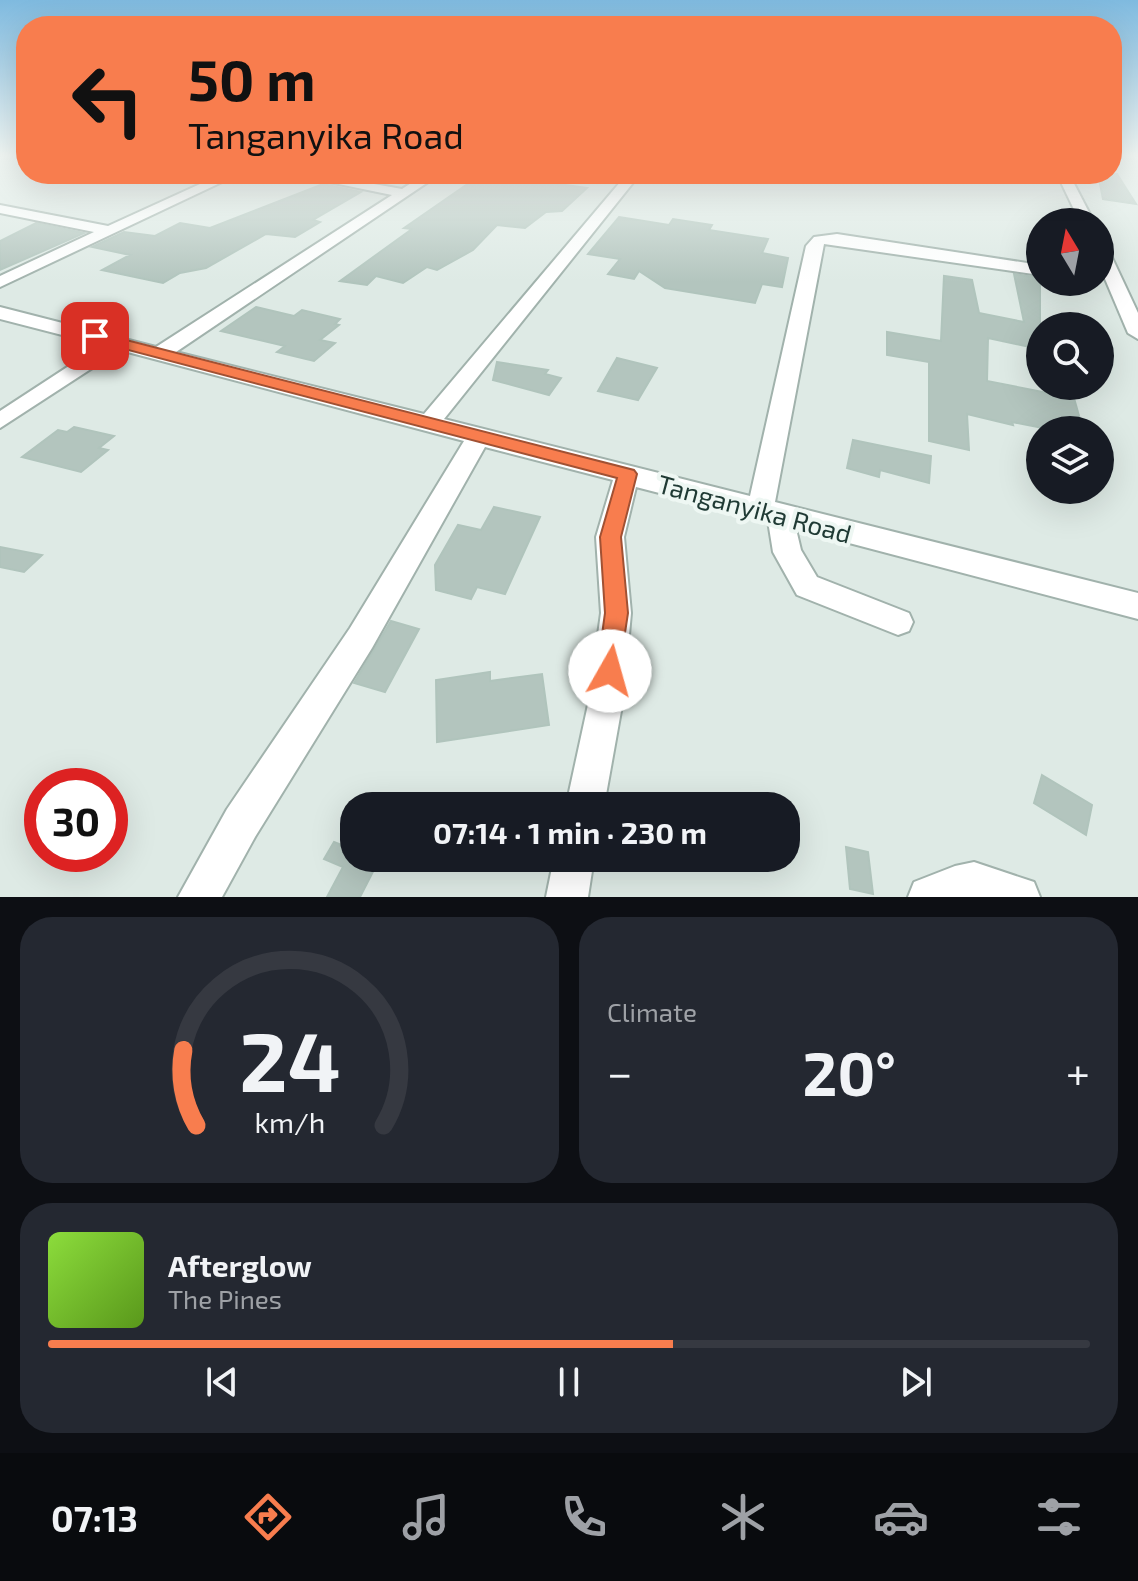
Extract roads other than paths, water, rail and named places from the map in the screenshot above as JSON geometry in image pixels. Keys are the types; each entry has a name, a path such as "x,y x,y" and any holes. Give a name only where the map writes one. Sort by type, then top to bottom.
{"street":[{"path":"0,282 182,198"},
{"path":"160,353 396,198"},
{"path":"428,424 614,198"},
{"path":"0,209 110,231"},
{"path":"898,622 807,586 787,552 770,512 814,246 820,240 837,239 1026,268"},
{"path":"1114,281 1138,285"},
{"path":"1114,291 1138,333"},
{"name":"Tanganyika Road","path":"0,313 1138,606"},
{"path":"0,421 119,342"},
{"path":"199,897 241,823 361,638 479,436"},
{"path":"588,792 606,700 616,613 610,537 627,474"},
{"path":"567,897 571,872"},
{"path":"929,897 962,884 982,881 1019,897"}]}
